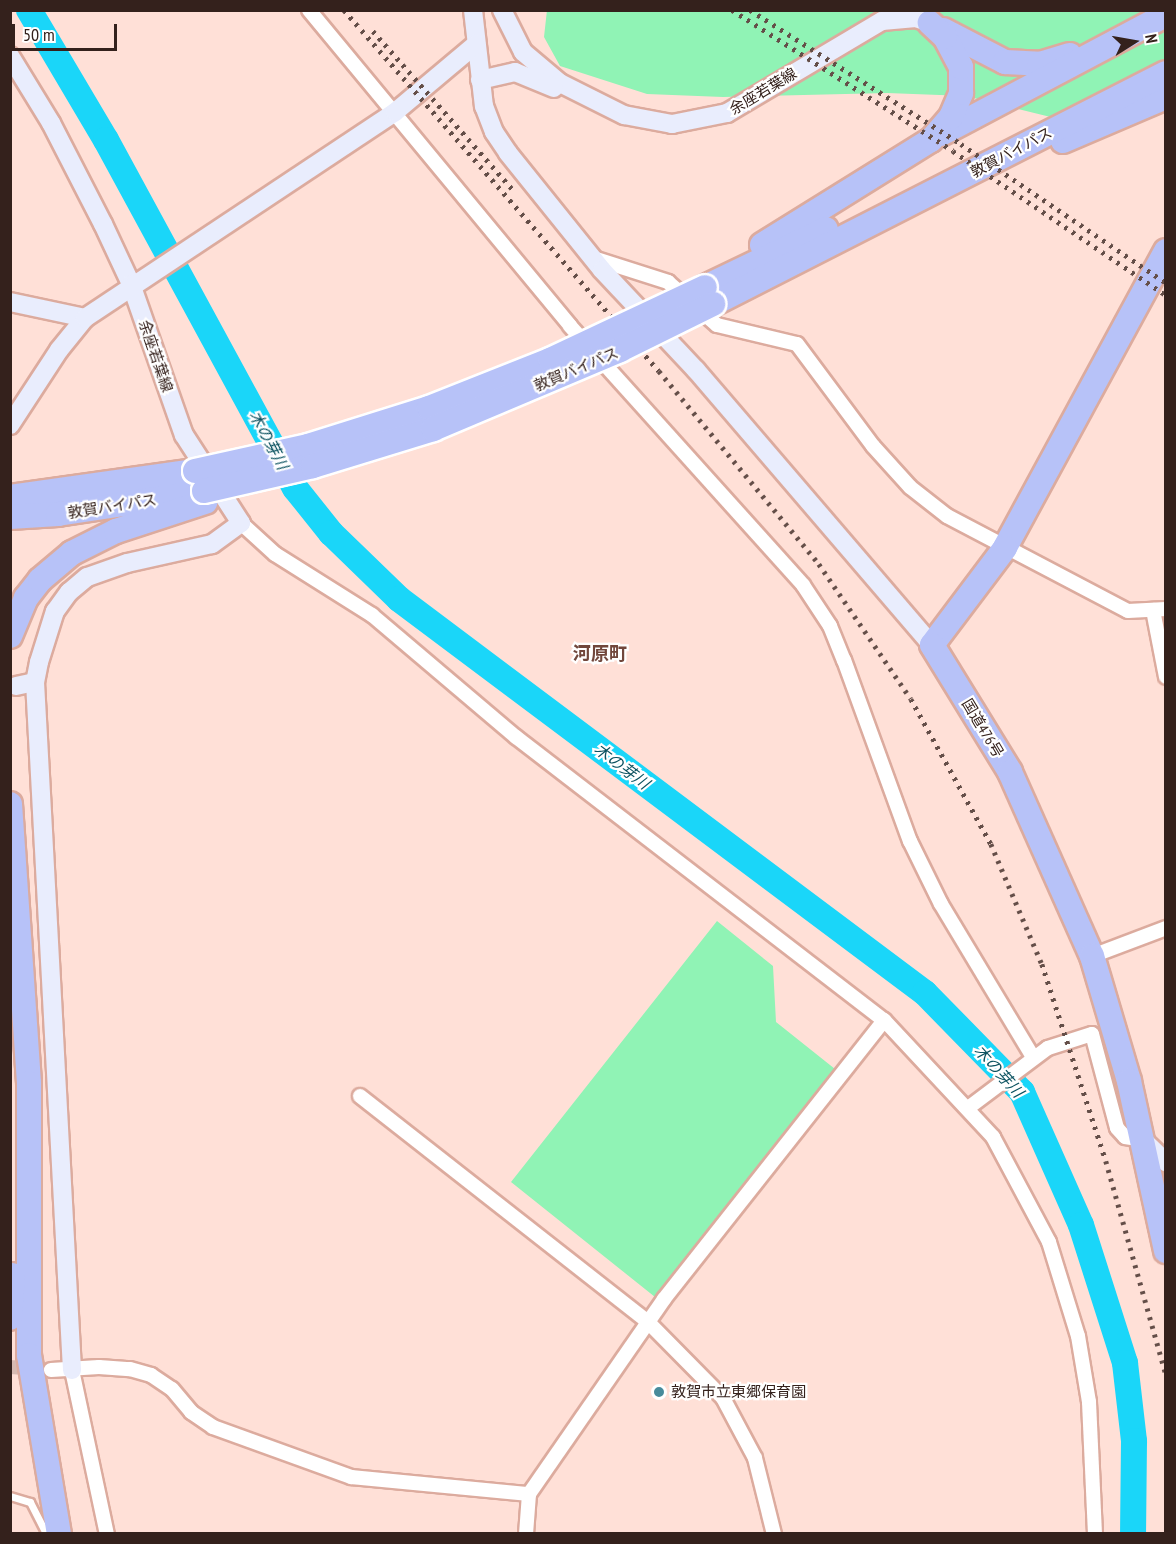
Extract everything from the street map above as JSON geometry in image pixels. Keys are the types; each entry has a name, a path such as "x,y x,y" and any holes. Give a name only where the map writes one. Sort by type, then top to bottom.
{"highway":[{"path":"930,23 1005,62 1040,64 1074,54 1166,14"},
{"path":"707,291 931,140 1166,14"},
{"path":"930,23 955,52 962,82 954,112 931,140"},
{"name":"敦賀バイパス","path":"10,517 58,514 201,488 314,473 433,429 620,350 707,291 1166,72"},
{"path":"903,209 1166,97"},
{"name":"敦賀バイパス","path":"10,497 201,488 308,446 429,408 550,360 663,307 707,291 903,209 1102,104"},
{"path":"932,645 1005,549 1166,251"},
{"path":"10,636 26,598 55,565 201,488"},
{"name":"国道476号","path":"932,645 1010,772 1092,956 1143,1140 1166,1251"},
{"path":"10,804 18,1044 10,1318"},
{"path":"10,918 18,1044 30,1151 29,1354 59,1533"}],"street":[{"path":"309,10 570,326 803,585 837,643 910,841 941,904 1030,1059"},
{"path":"473,10 480,80 488,119 501,143 593,258 696,370 932,645"},
{"name":"余座若葉線","path":"502,10 528,57 587,100"},
{"name":"余座若葉線","path":"480,80 520,73 624,116 655,123 710,119 754,98 864,28 901,18 930,23"},
{"path":"10,426 59,350 85,318 131,284 394,112 476,44"},
{"name":"余座若葉線","path":"10,56 51,123 131,284 184,435 242,524"},
{"path":"593,258 668,282 717,326 797,344 873,446 910,487 947,516 1005,549 1128,611 1160,609 1166,677"},
{"path":"10,302 85,318"},
{"path":"107,1533 72,1370 44,960 35,682 55,611 69,592 87,577 128,563 212,544 242,524 275,554 372,615 516,737 884,1020 993,1137 1049,1242 1078,1336 1089,1402 1095,1533"},
{"path":"16,686 35,682"},
{"path":"1092,956 1166,928"},
{"path":"526,1533 529,1494 648,1322 884,1020"},
{"path":"968,1108 1030,1059 1048,1048 1092,1034 1117,1128 1125,1137 1143,1140 1166,1162"},
{"path":"360,1096 648,1322 723,1398 754,1458 774,1533"},
{"path":"51,1370 130,1368 151,1375 172,1389 191,1412 213,1427 351,1477 529,1494"}],"lane":[{"path":"10,1496 30,1502 46,1533"}],"green space":[{"path":"547,10 1165,11 1165,100 1075,123 966,96 887,93 723,97 647,94 560,66 544,37"},
{"path":"717,921 773,966 776,1022 835,1069 655,1297 511,1182"}],"waterway":[{"name":"木の芽川","path":"29,10 106,140 295,488 331,533 399,599 925,993 1022,1092 1081,1225 1125,1363 1134,1441 1133,1534"}],"tunnel":[{"path":"10,1367 37,1369"}],"railway":[{"path":"344,10 659,371 819,564 911,699 991,844 1042,964 1106,1161 1166,1374"},
{"path":"732,10 953,151 1166,295"},
{"path":"750,10 961,144 1166,283"},
{"path":"373,31 514,191"}],"place":[{"name":"敦賀市立東郷保育園","path":"659,1392"}],"district":[{"name":"河原町","path":"600,654"}]}
